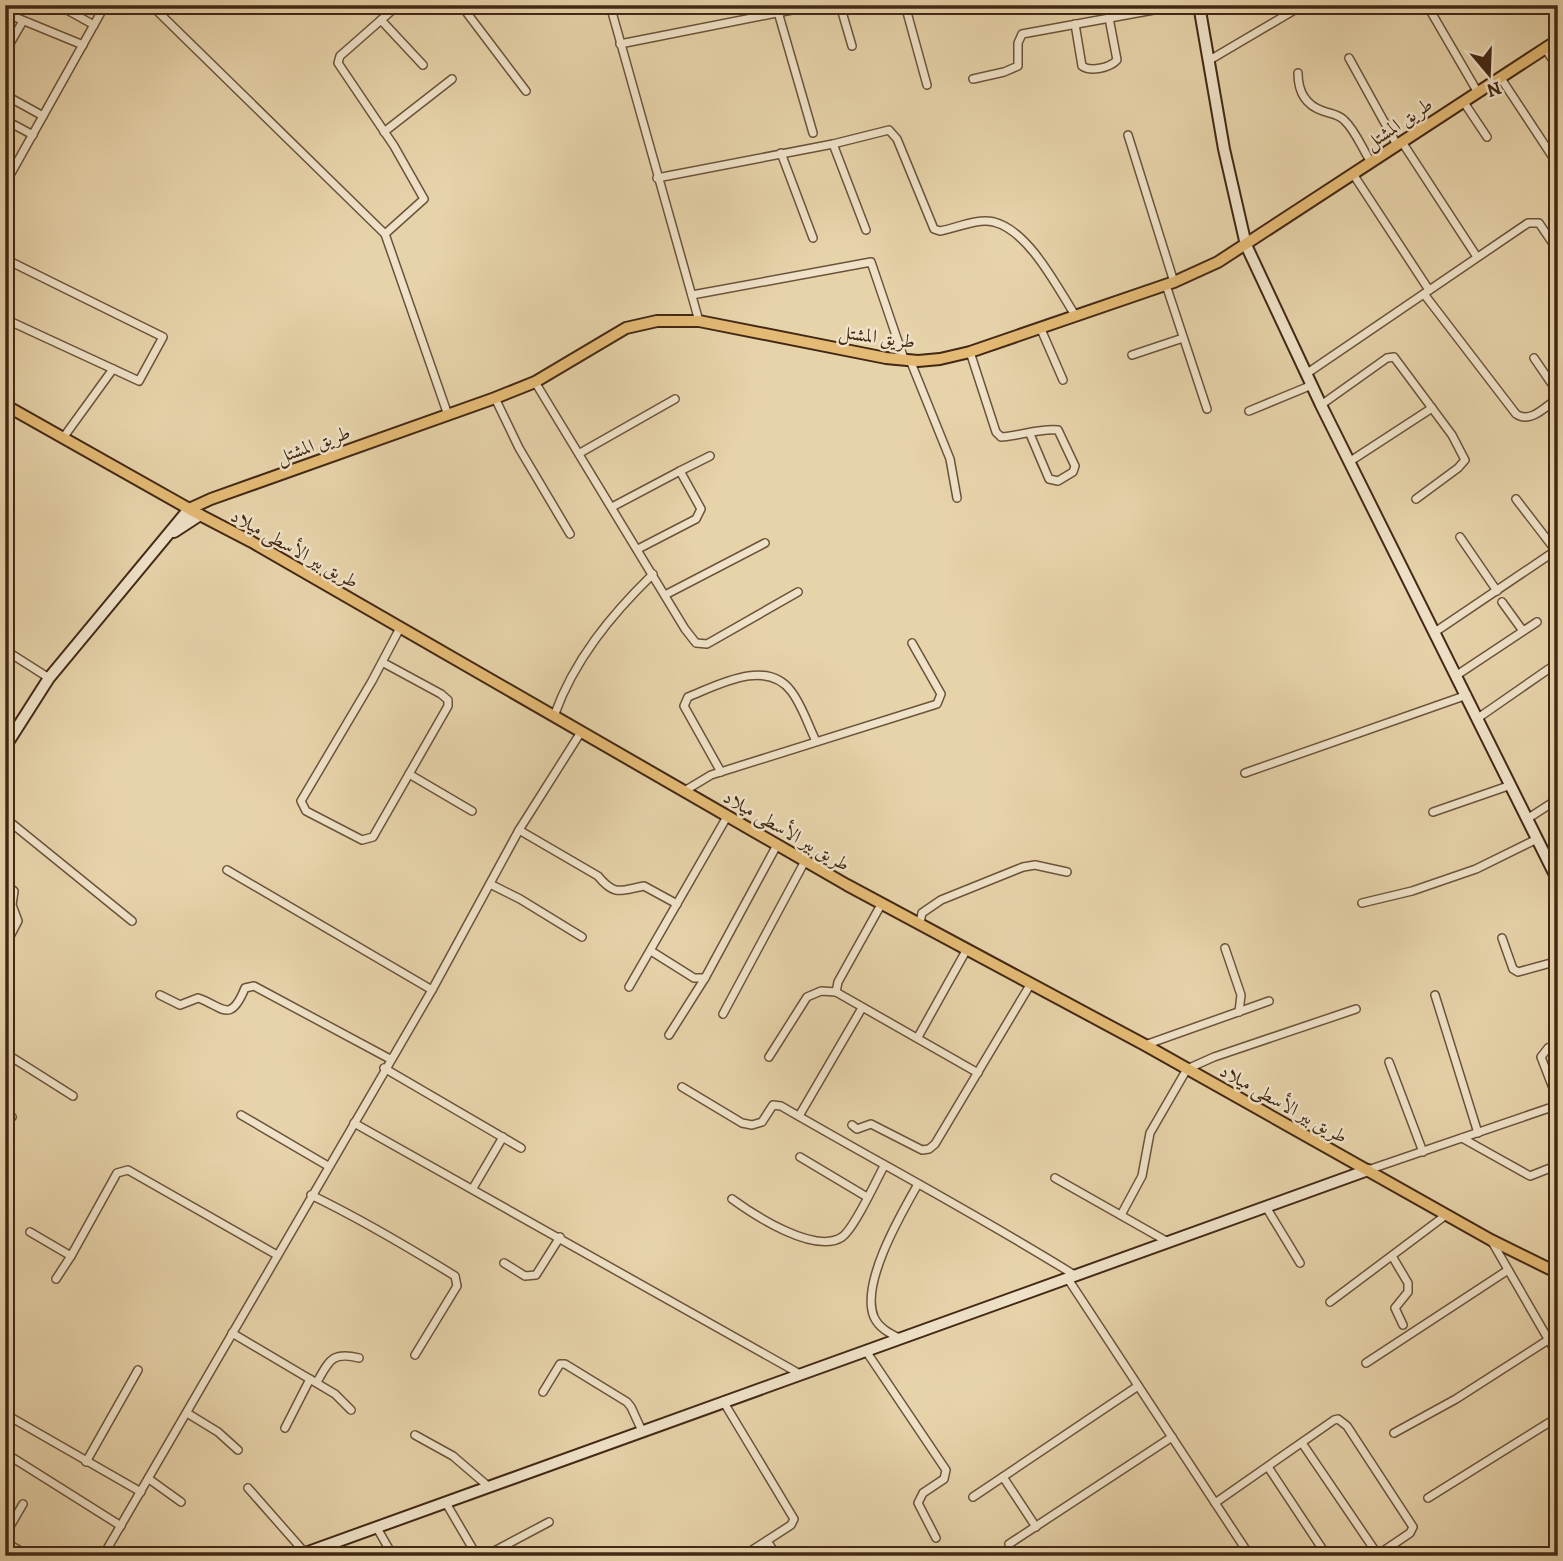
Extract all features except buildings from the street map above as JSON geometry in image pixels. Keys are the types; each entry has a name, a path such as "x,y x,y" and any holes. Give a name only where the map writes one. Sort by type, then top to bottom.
{"main road":[{"path":"1199,5 1224,149 1246,245 1321,405 1558,881"},
{"name":"طريق المشتل","path":"230,493 535,382 626,328 657,321 699,321 886,358 940,359 970,352 1170,284 1201,271 1246,245 1558,40"},
{"name":"طريق بير الأسطى ميلاد","path":"5,405 253,542 805,861 1145,1045 1491,1240 1558,1273"},
{"path":"5,747 49,678 189,509 230,493"},
{"path":"168,535 230,493"},
{"path":"303,1555 1368,1170"}],"street":[{"path":"58,5 94,25"},
{"path":"151,5 385,234 448,415"},
{"path":"385,234 424,199 338,63 340,56 398,5"},
{"path":"465,5 464,9 526,91"},
{"path":"610,5 699,321"},
{"path":"620,44 817,5"},
{"path":"840,5 852,46"},
{"path":"905,5 928,85"},
{"path":"973,79 1018,66 1018,43 1022,34 1181,5"},
{"path":"1209,61 1303,5"},
{"path":"1427,5 1477,91"},
{"path":"5,184 105,6"},
{"path":"778,12 813,132"},
{"path":"5,13 83,45"},
{"path":"1075,24 1082,66 1089,69 1110,65 1116,60 1110,18"},
{"path":"382,20 423,65"},
{"path":"5,52 23,21"},
{"path":"1545,48 1558,68"},
{"path":"1349,58 1399,144 1477,257"},
{"path":"1298,72 1298,86 1304,98 1320,110 1345,121 1371,162"},
{"path":"1500,77 1558,165"},
{"path":"384,132 452,79"},
{"path":"5,95 43,116"},
{"path":"1463,101 1487,137"},
{"path":"5,120 33,135"},
{"path":"657,178 833,144 885,131 893,132 934,229 940,231 977,222 995,223 1017,236 1037,255 1075,316"},
{"path":"1128,135 1183,338 1207,409"},
{"path":"833,144 866,230"},
{"path":"781,153 813,238"},
{"path":"1353,174 1426,292 1516,414 1526,419 1558,396 1534,358"},
{"path":"1306,374 1531,221 1539,223 1558,251"},
{"path":"5,259 163,337 139,381 5,319"},
{"path":"692,295 871,262 907,360 950,459 957,498"},
{"path":"1040,327 1063,380"},
{"path":"1132,355 1183,338"},
{"path":"970,352 996,432 1001,437 1024,432 1030,434 1058,430 1075,466 1073,472 1058,481 1049,479 1030,434"},
{"path":"1321,405 1389,357 1397,361 1462,451 1465,460 1416,499"},
{"path":"63,438 113,369"},
{"path":"535,382 696,643 708,644 798,592"},
{"path":"1249,411 1312,386"},
{"path":"495,398 519,448 570,534"},
{"path":"580,453 676,399"},
{"path":"1349,462 1432,408"},
{"path":"612,507 710,456"},
{"path":"638,549 696,519 700,514 701,509 680,471"},
{"path":"1435,632 1557,550 1516,499"},
{"path":"1460,537 1497,591"},
{"path":"665,595 765,543"},
{"path":"554,716 568,683 595,639 624,603 653,574"},
{"path":"1502,602 1523,632"},
{"path":"1457,675 1537,622"},
{"path":"382,662 448,700 448,706 373,837 362,840 302,806 301,801 400,628"},
{"path":"686,790 697,782 722,772 937,704 941,694 912,643"},
{"path":"5,650 49,678"},
{"path":"1478,718 1553,666"},
{"path":"722,772 684,706 688,696 742,676 766,676 785,685 791,691 816,741"},
{"path":"1245,773 1466,695"},
{"path":"103,1556 432,989 519,830 581,732"},
{"path":"409,774 472,811"},
{"path":"1433,812 1511,785"},
{"path":"1527,819 1558,799"},
{"path":"629,988 728,815"},
{"path":"5,818 132,920"},
{"path":"519,830 598,876 607,887 615,891 644,886 677,904"},
{"path":"1362,903 1412,891 1476,869 1537,839"},
{"path":"669,1035 705,978 777,845"},
{"path":"723,1014 805,861"},
{"path":"920,923 922,913 941,900 1023,867 1035,865 1067,872"},
{"path":"227,870 432,989"},
{"path":"5,884 14,891 12,905 18,921 5,946"},
{"path":"490,884 582,937"},
{"path":"836,992 838,982 882,903"},
{"path":"1502,938 1513,970 1518,972 1558,961"},
{"path":"1225,948 1241,995 1239,1012"},
{"path":"918,1037 967,949"},
{"path":"652,951 694,978 705,978"},
{"path":"852,1125 857,1129 871,1124 922,1150 929,1149 935,1144 1030,985"},
{"path":"160,995 180,1005 198,998 218,1009 230,1010 238,1004 245,988 254,986 390,1059"},
{"path":"769,1057 807,997 821,991 836,992 978,1073"},
{"path":"1435,995 1478,1133"},
{"path":"1145,1045 1269,1001"},
{"path":"799,1116 862,1008"},
{"path":"1121,1215 1142,1176 1150,1133 1187,1069 1214,1057 1356,1009"},
{"path":"1553,1088 1541,1057 1548,1048 1558,1044"},
{"path":"5,1053 73,1096"},
{"path":"1389,1062 1423,1152"},
{"path":"384,1068 521,1148"},
{"path":"682,1087 741,1123 752,1125 762,1122 771,1107 776,1104 1006,1232 1073,1278 1138,1386 1250,1556"},
{"path":"1368,1170 1558,1105"},
{"path":"241,1115 328,1166"},
{"path":"354,1123 801,1375"},
{"path":"473,1188 503,1137"},
{"path":"1462,1138 1530,1176 1558,1166"},
{"path":"800,1157 867,1198"},
{"path":"732,1199 752,1214 781,1228 822,1242 832,1241 847,1232 884,1166"},
{"path":"56,1279 117,1173 128,1170 276,1255"},
{"path":"1055,1178 1168,1243"},
{"path":"899,1338 881,1327 873,1315 871,1286 888,1241 918,1184"},
{"path":"311,1195 397,1241 458,1280 457,1286 415,1355"},
{"path":"1266,1207 1300,1263"},
{"path":"1330,1301 1446,1215"},
{"path":"30,1232 71,1256"},
{"path":"504,1263 525,1276 536,1275 560,1237"},
{"path":"1491,1240 1558,1356"},
{"path":"1392,1256 1408,1283 1408,1292 1395,1308 1403,1325"},
{"path":"1366,1363 1508,1270"},
{"path":"232,1332 335,1394 351,1410"},
{"path":"1394,1433 1456,1399 1548,1340"},
{"path":"866,1350 946,1470 944,1479 923,1493 918,1503 936,1538"},
{"path":"285,1428 329,1361 345,1354 359,1358"},
{"path":"543,1392 560,1364 565,1364 626,1402 642,1431"},
{"path":"86,1462 138,1370"},
{"path":"973,1497 1138,1386"},
{"path":"723,1401 794,1515 791,1525 743,1556"},
{"path":"187,1413 218,1432 238,1450"},
{"path":"5,1414 141,1492"},
{"path":"1428,1498 1558,1417"},
{"path":"1215,1503 1334,1420 1338,1419 1347,1426 1413,1527 1410,1533 1377,1555 1302,1443"},
{"path":"415,1435 453,1456 489,1487"},
{"path":"1009,1544 1172,1437"},
{"path":"5,1453 121,1527"},
{"path":"1268,1467 1326,1556"},
{"path":"1003,1477 1036,1527"},
{"path":"149,1479 181,1502"},
{"path":"248,1488 303,1555"},
{"path":"446,1503 477,1556"},
{"path":"5,1535 23,1504"},
{"path":"485,1556 548,1522"},
{"path":"377,1528 393,1556"},
{"path":"767,1541 777,1556"},
{"path":"5,1542 29,1556"}]}
